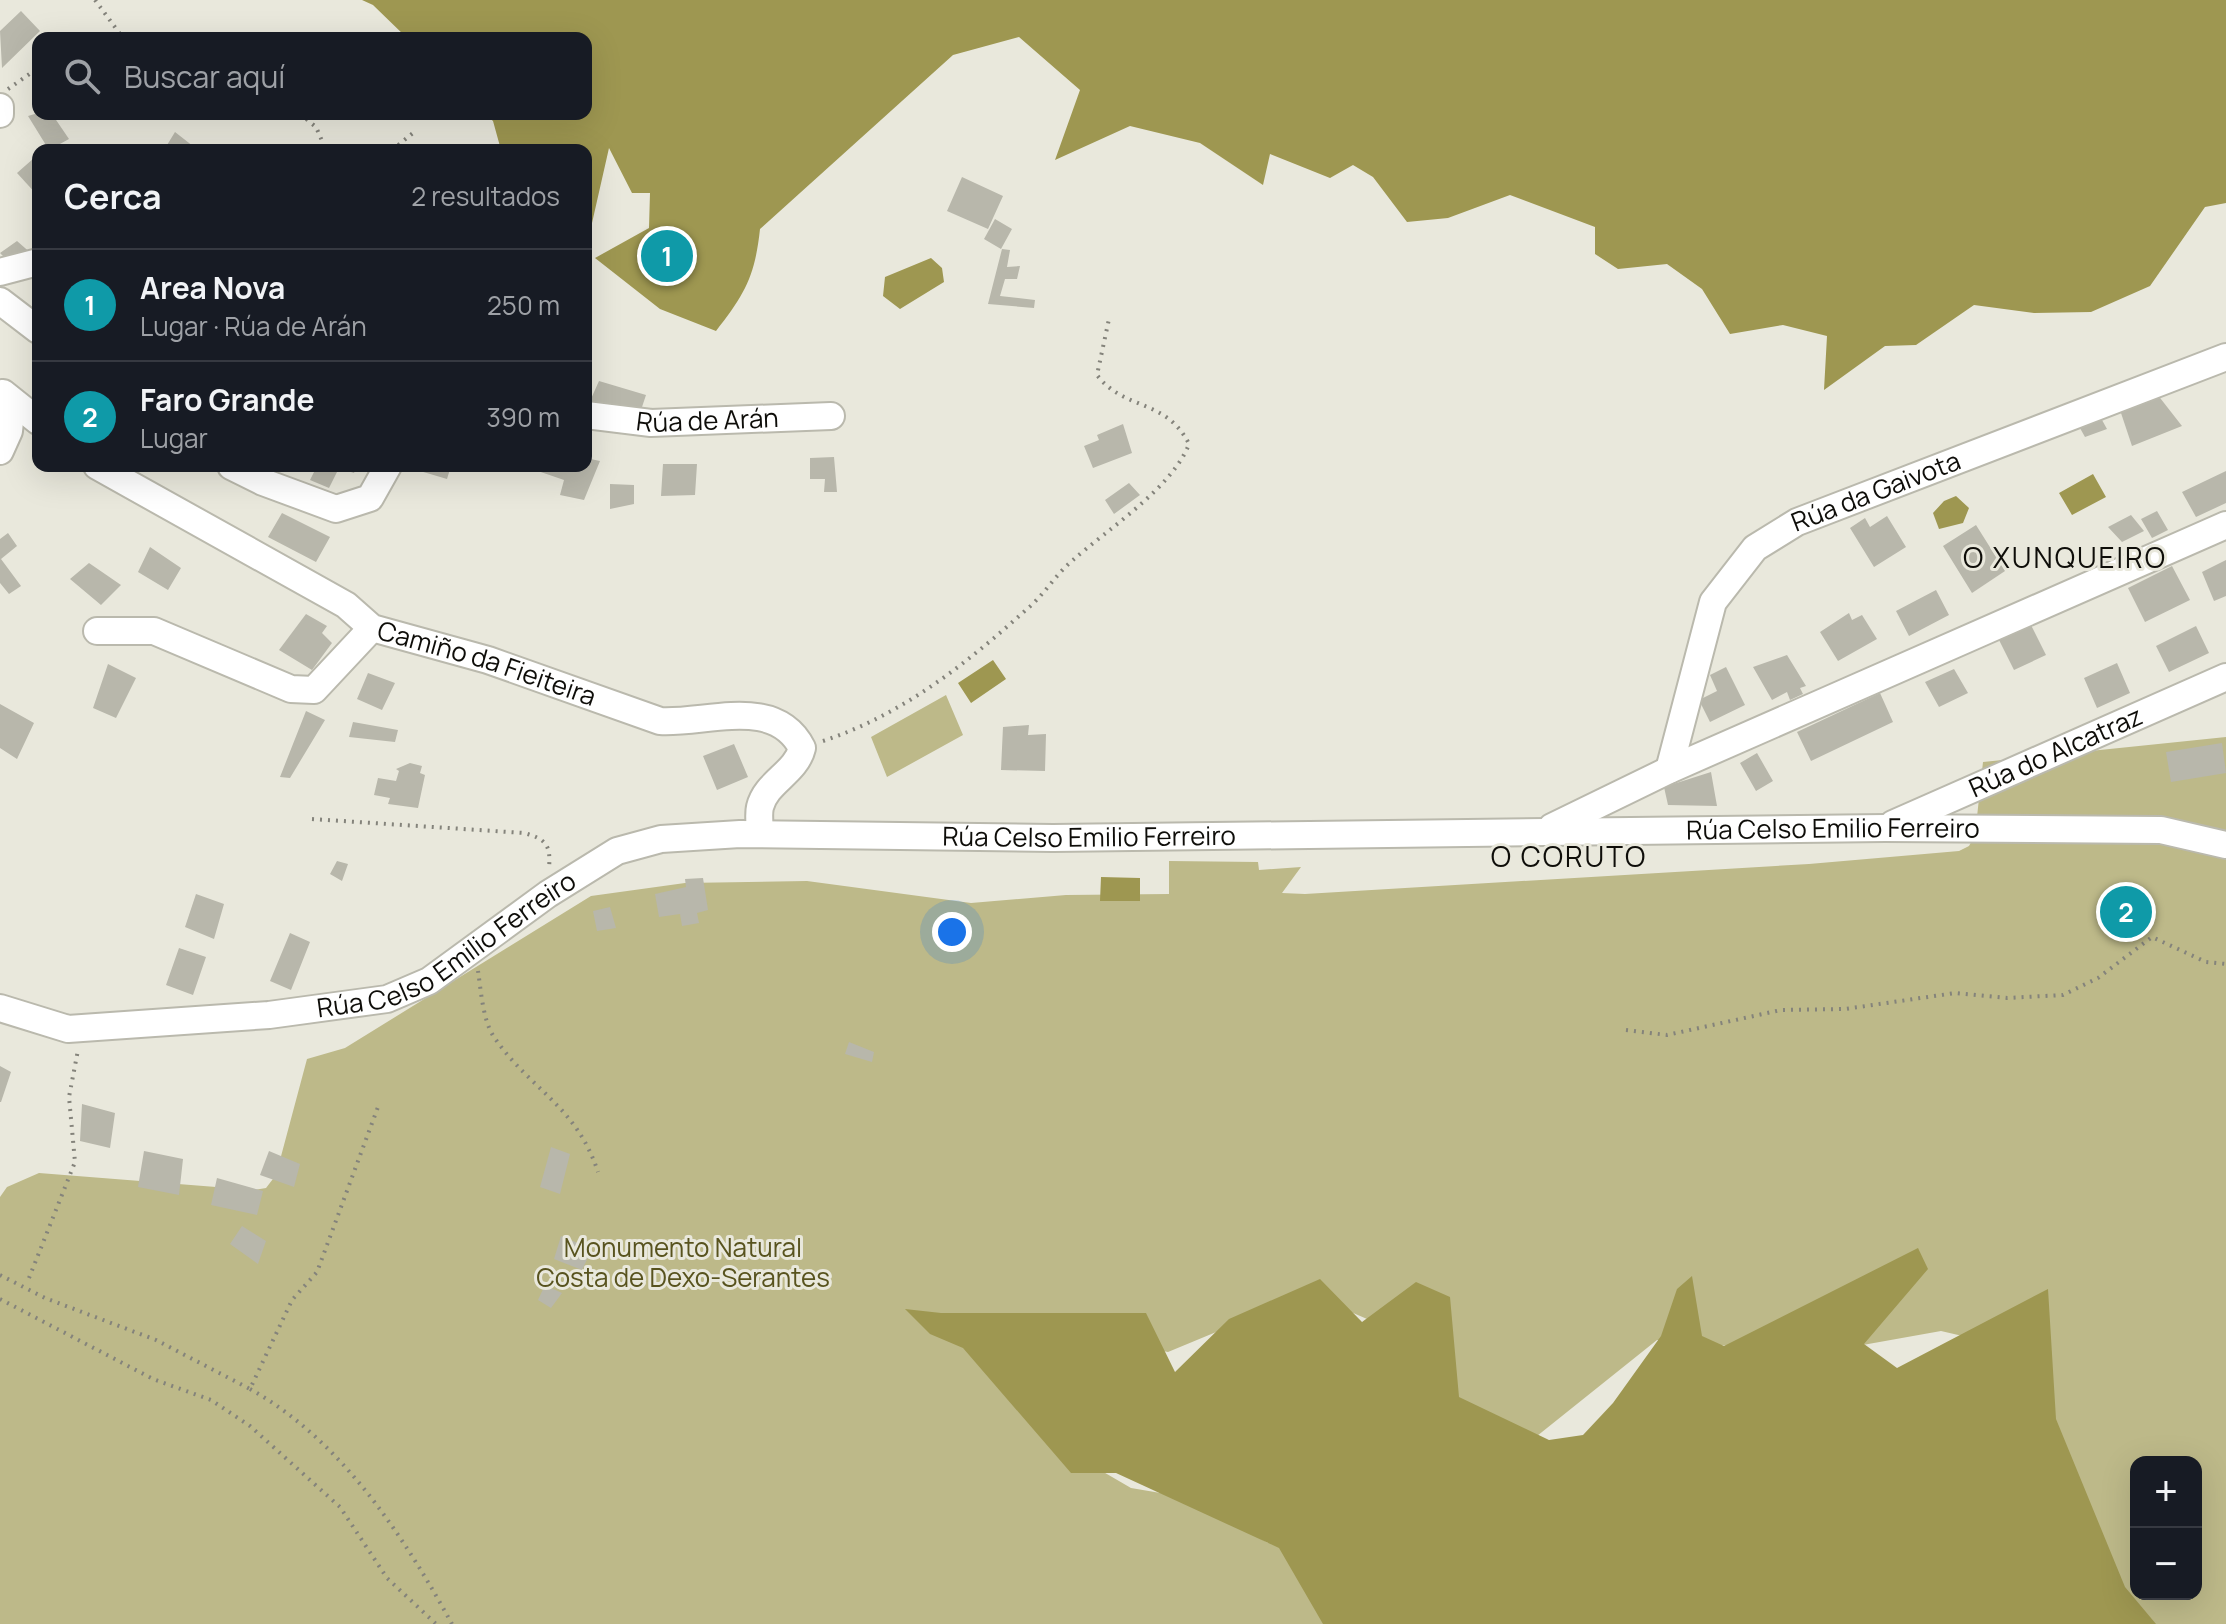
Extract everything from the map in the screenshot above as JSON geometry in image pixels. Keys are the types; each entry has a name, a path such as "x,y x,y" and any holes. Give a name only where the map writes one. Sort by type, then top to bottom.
{"street":[{"path":"0,107 0,114"},
{"path":"0,272 32,264"},
{"path":"0,301 32,325"},
{"name":"Rúa da Gaivota","path":"1669,770 1713,602 1755,548 1797,522 2226,357"},
{"path":"6,396 32,416"},
{"path":"0,451 9,431 6,396"},
{"name":"Rúa de Arán","path":"592,416 651,423 831,416"},
{"name":"Camiño da Fieiteira","path":"108,472 346,605 372,628 488,660 660,721 740,715 762,717 778,723 796,737 802,748"},
{"path":"243,472 336,509 370,498 385,472"},
{"path":"1545,830 1669,770 2226,525"},
{"path":"97,631 154,631 291,689 314,690 372,628"},
{"name":"Rúa do Alcatraz","path":"1885,828 2226,677"},
{"path":"760,834 759,808 768,792 799,761 802,748"},
{"name":"Rúa Celso Emilio Ferreiro","path":"0,1008 68,1029 269,1015 387,999 429,981 548,894 617,851 661,839 760,834 1068,838 1885,828 2161,830 2226,845"}],"path":[{"path":"95,0 119,32"},
{"path":"0,95 32,72"},
{"path":"307,120 316,127 323,144"},
{"path":"399,144 413,133"},
{"path":"802,748 881,719 937,685 1029,608 1069,563 1138,505 1184,458 1189,444 1179,423 1108,390 1097,375 1109,319"},
{"path":"312,819 424,824 524,833 543,838 551,850 548,894"},
{"path":"1626,1030 1667,1035 1781,1010 1845,1009 1955,993 2007,998 2063,995 2098,978 2152,937 2206,962 2226,964"},
{"path":"466,953 478,971 492,1035 563,1108 589,1144 598,1172"},
{"path":"29,1278 75,1162 69,1097 82,1028"},
{"path":"250,1389 292,1300 317,1272 378,1107"},
{"path":"0,1275 45,1298 156,1340 279,1405 346,1468 413,1552 452,1624"},
{"path":"0,1299 153,1379 211,1400 250,1426 340,1507 387,1578 436,1624"}],"green space":[{"path":"946,695 963,735 887,777 871,737"},
{"name":"Monumento Natural Costa de Dexo-Serantes","path":"2226,737 2226,1624 2115,1624 1984,1341 1941,1331 1818,1353 1657,1340 1532,1440 1443,1397 1388,1328 1316,1297 1262,1313 1168,1352 1097,1339 1057,1445 1131,1488 1184,1497 1268,1543 1306,1542 1336,1624 0,1624 0,1197 7,1187 39,1173 254,1190 266,1188 276,1175 307,1059 345,1048 591,896 685,883 807,881 971,903 1066,895 1169,894 1169,861 1258,862 1259,870 1301,867 1282,893 1305,894 1809,864 1959,851 1969,846 1975,835 1983,762"}],"shaded area":[{"path":"362,0 2226,0 2226,203 2205,207 2150,286 2091,312 2034,313 1974,305 1916,345 1885,346 1824,390 1827,336 1783,325 1730,334 1702,289 1667,264 1618,269 1595,254 1595,227 1510,195 1448,218 1407,222 1373,177 1353,165 1330,178 1270,154 1263,185 1200,143 1130,126 1055,160 1080,90 1019,37 953,55 760,229 747,284 716,331 660,309 595,258 649,228 650,193 632,193 609,148 592,223 592,144 499,144 492,120 592,120 592,32 401,32 373,5"},
{"path":"931,258 942,268 944,282 900,309 883,296 885,277"},
{"path":"2093,474 2106,497 2072,515 2059,493"},
{"path":"1956,496 1969,508 1963,523 1939,529 1933,513 1944,501"},
{"path":"993,660 1006,679 971,703 958,683"},
{"path":"1101,877 1140,878 1140,901 1100,901"},
{"path":"1918,1248 1928,1269 1864,1344 1897,1368 2048,1289 2056,1419 2130,1593 2130,1600 2136,1600 2156,1624 1323,1624 1279,1548 1116,1473 1071,1473 963,1348 930,1334 905,1309 941,1313 1146,1313 1175,1372 1229,1319 1320,1279 1362,1322 1416,1282 1450,1297 1459,1397 1549,1440 1583,1435 1613,1403 1661,1336 1677,1289 1692,1276 1702,1336 1724,1346"}],"building":[{"path":"21,11 40,31 32,32 32,39 2,68 0,31"},
{"path":"32,115 32,120 56,120 69,139 60,144 45,144 28,116"},
{"path":"175,132 190,144 168,144"},
{"path":"32,160 32,189 17,173"},
{"path":"962,177 1003,196 988,229 947,211"},
{"path":"995,219 1012,229 1001,249 984,239"},
{"path":"17,241 32,255 11,264 0,253"},
{"path":"1002,249 1010,250 1007,267 1020,266 1017,279 1005,279 1000,296 1035,300 1034,308 988,304"},
{"path":"599,381 646,395 641,410 592,401"},
{"path":"2157,394 2182,426 2132,446 2120,410"},
{"path":"2097,411 2107,429 2085,437 2076,421"},
{"path":"1123,424 1132,453 1093,468 1084,446 1099,440 1097,435"},
{"path":"834,457 837,492 824,492 825,479 810,479 810,458"},
{"path":"592,459 600,461 584,500 560,495 564,480 541,472 592,472"},
{"path":"663,464 697,464 695,495 661,496"},
{"path":"2226,471 2226,503 2196,517 2182,492"},
{"path":"314,472 337,472 329,488 310,480"},
{"path":"423,472 449,472 447,479"},
{"path":"1129,483 1140,495 1114,514 1105,500"},
{"path":"610,484 634,485 634,504 610,509"},
{"path":"2157,511 2168,530 2152,538 2141,519"},
{"path":"282,513 330,537 316,562 268,537"},
{"path":"2131,515 2144,531 2122,542 2108,527"},
{"path":"1887,516 1906,547 1874,567 1850,528 1865,518 1870,527"},
{"path":"1976,525 2005,571 1972,593 1943,546"},
{"path":"8,533 17,546 1,559 21,586 9,594 0,583 0,539"},
{"path":"150,547 181,568 168,590 138,572"},
{"path":"2226,560 2226,596 2214,601 2202,572"},
{"path":"89,563 121,585 101,605 70,579"},
{"path":"2172,566 2190,600 2145,622 2128,588"},
{"path":"1936,590 1949,615 1909,636 1896,611"},
{"path":"1849,613 1852,620 1862,615 1877,639 1838,661 1820,632"},
{"path":"306,614 327,626 322,633 332,643 312,670 279,650"},
{"path":"2029,621 2046,655 2014,670 1997,636"},
{"path":"2196,626 2209,653 2169,672 2156,646"},
{"path":"1787,655 1806,686 1800,688 1803,694 1790,700 1787,692 1772,700 1753,667"},
{"path":"2117,663 2130,693 2097,708 2084,678"},
{"path":"108,664 136,678 116,718 93,708"},
{"path":"1726,667 1745,705 1710,722 1699,700 1717,691 1710,675"},
{"path":"1954,669 1968,693 1939,707 1925,682"},
{"path":"368,673 395,683 382,710 357,699"},
{"path":"1880,693 1893,722 1811,761 1797,732"},
{"path":"0,704 34,723 17,759 0,748"},
{"path":"306,711 325,720 290,778 280,777"},
{"path":"353,722 398,730 395,742 349,737"},
{"path":"1029,725 1028,735 1046,734 1045,771 1001,770 1003,727"},
{"path":"2222,743 2226,773 2171,782 2166,752"},
{"path":"734,744 748,777 717,790 703,756"},
{"path":"1757,753 1773,781 1756,791 1740,763"},
{"path":"410,763 422,766 420,773 425,775 418,808 388,804 390,798 374,795 378,778 396,781 399,771 396,769"},
{"path":"1711,772 1717,806 1668,805 1664,787"},
{"path":"337,861 348,864 342,881 330,874"},
{"path":"703,878 708,910 697,913 699,923 682,926 680,914 659,917 655,894 686,887 685,879"},
{"path":"196,894 224,904 214,939 185,927"},
{"path":"2126,904 2134,912 2126,920 2118,912"},
{"path":"610,907 616,928 597,931 593,911"},
{"path":"290,933 310,942 291,990 270,981"},
{"path":"179,948 206,957 193,995 166,985"},
{"path":"849,1042 874,1052 872,1062 845,1054"},
{"path":"0,1066 11,1072 1,1102 0,1102"},
{"path":"82,1104 115,1113 110,1148 80,1141"},
{"path":"551,1147 570,1154 560,1194 540,1187"},
{"path":"144,1151 183,1159 179,1195 138,1187"},
{"path":"269,1151 300,1164 294,1187 260,1175"},
{"path":"217,1178 263,1191 257,1215 211,1205"},
{"path":"242,1226 266,1241 258,1264 230,1244"},
{"path":"561,1236 592,1249 582,1270 554,1259"},
{"path":"545,1285 562,1293 551,1308 538,1300"}],"place":[{"name":"Area Nova","path":"667,256"},
{"name":"Faro Grande","path":"2126,912"}],"district":[{"name":"O XUNQUEIRO","path":"2065,558"},
{"name":"O CORUTO","path":"1569,857"}]}
